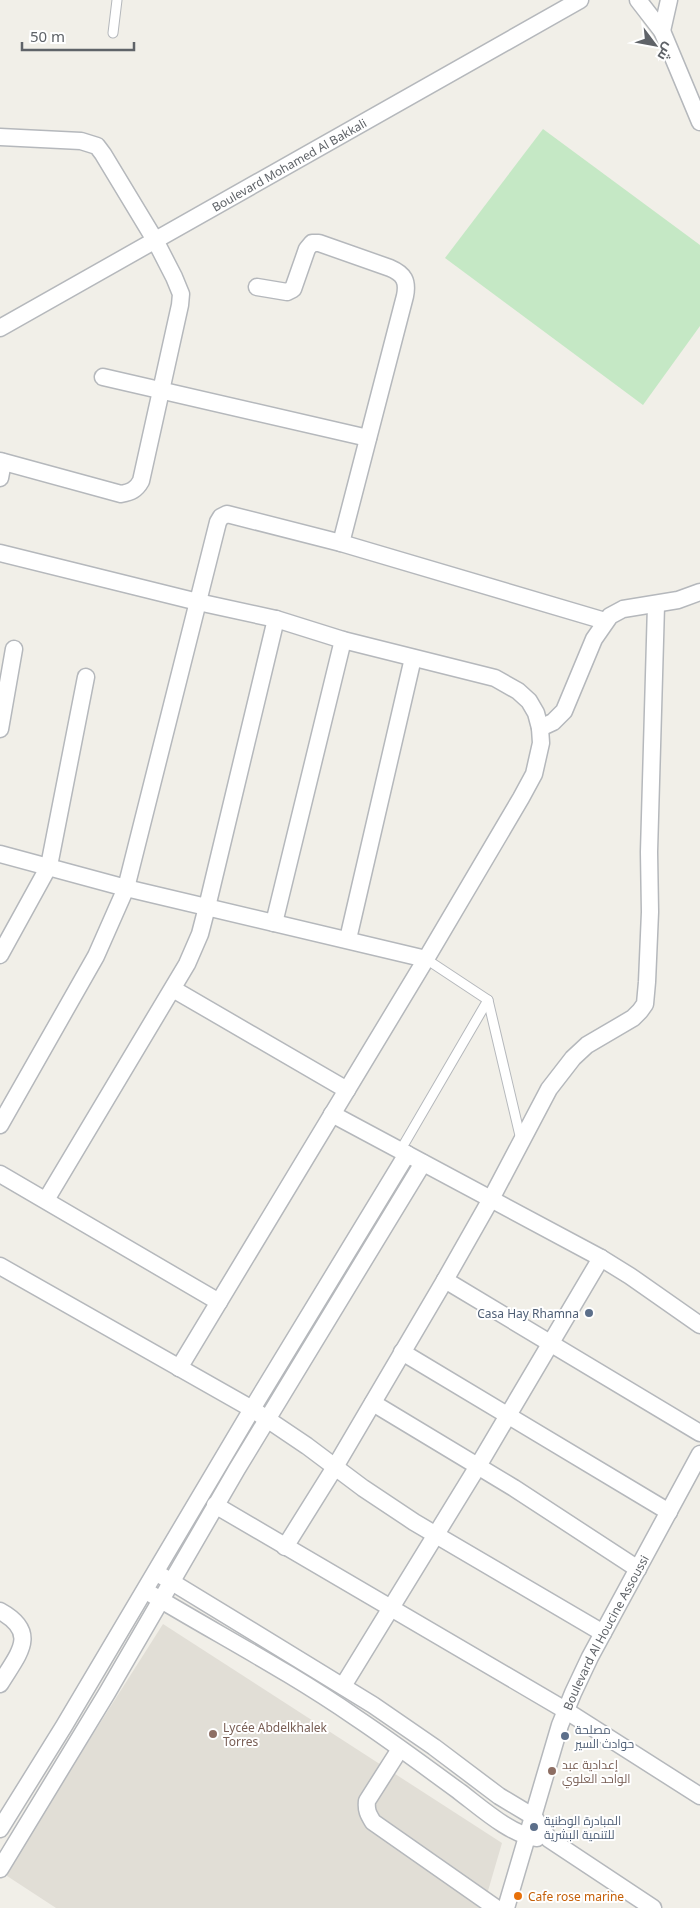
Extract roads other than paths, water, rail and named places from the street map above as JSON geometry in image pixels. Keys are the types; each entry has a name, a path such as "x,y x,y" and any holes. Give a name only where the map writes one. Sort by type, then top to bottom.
{"street":[{"name":"Boulevard Mohamed Al Bakkali","path":"0,328 580,0"},
{"path":"638,0 662,32 700,122"},
{"path":"662,32 669,0"},
{"path":"0,137 81,140 97,146 155,240 181,294 141,481 137,489 121,494 1,462 0,478"},
{"path":"257,287 287,292 292,289 312,243 319,243 399,272 407,286 341,543"},
{"path":"103,377 368,438"},
{"path":"0,1124 96,956 126,888 184,653 218,522 221,517 227,514 341,543 605,621"},
{"path":"0,553 198,602 276,619 343,640 495,678 508,684 529,701 536,713 540,728 541,743 534,774 426,958 179,1368"},
{"path":"540,728 553,722 564,711 594,639 605,621 623,609 656,605 700,592"},
{"path":"286,1547 445,1280 492,1198 549,1089 573,1058 587,1045 633,1018 644,1004 647,982 650,912 649,852 656,605"},
{"path":"46,1200 173,989 195,947 207,907 276,619"},
{"path":"274,923 343,640"},
{"path":"0,729 14,649"},
{"path":"348,939 413,658"},
{"path":"0,955 49,866 86,677"},
{"path":"0,854 126,888 426,958"},
{"path":"173,989 346,1090"},
{"path":"332,1114 601,1258 700,1325"},
{"path":"0,1829 73,1710 404,1153"},
{"path":"0,1869 215,1505 424,1163"},
{"path":"0,1174 219,1302"},
{"path":"343,1686 478,1466 601,1258"},
{"path":"0,1266 252,1409 307,1446 363,1488 436,1535 603,1633"},
{"path":"445,1280 700,1433"},
{"path":"402,1352 668,1512"},
{"path":"373,1403 585,1533 638,1569"},
{"name":"Boulevard Al Houcine Assoussi","path":"506,1908 566,1710 580,1677 700,1454"},
{"path":"215,1505 566,1710 700,1796"},
{"path":"154,1572 343,1686 413,1732 499,1796 534,1817 549,1839 635,1903 653,1908"},
{"path":"144,1590 252,1652 355,1717 492,1816 528,1838 549,1839"},
{"path":"0,1611 17,1623 23,1636 19,1650 0,1684"},
{"path":"400,1749 367,1801 368,1815 374,1822 496,1908"}],"lane":[{"path":"113,33 118,0"},
{"path":"426,958 488,1000 521,1140"},
{"path":"404,1153 488,1000"}],"place":[{"name":"Casa Hay Rhamna","path":"589,1313"},
{"name":"Lycée Abdelkhalek Torres","path":"213,1734"},
{"name":"مصلحة حوادث السير","path":"565,1736"},
{"name":"إعدادية عبد الواحد العلوي","path":"552,1771"},
{"name":"المبادرة الوطنية للتنمية البشرية","path":"534,1827"},
{"name":"Cafe rose marine","path":"518,1896"}]}
